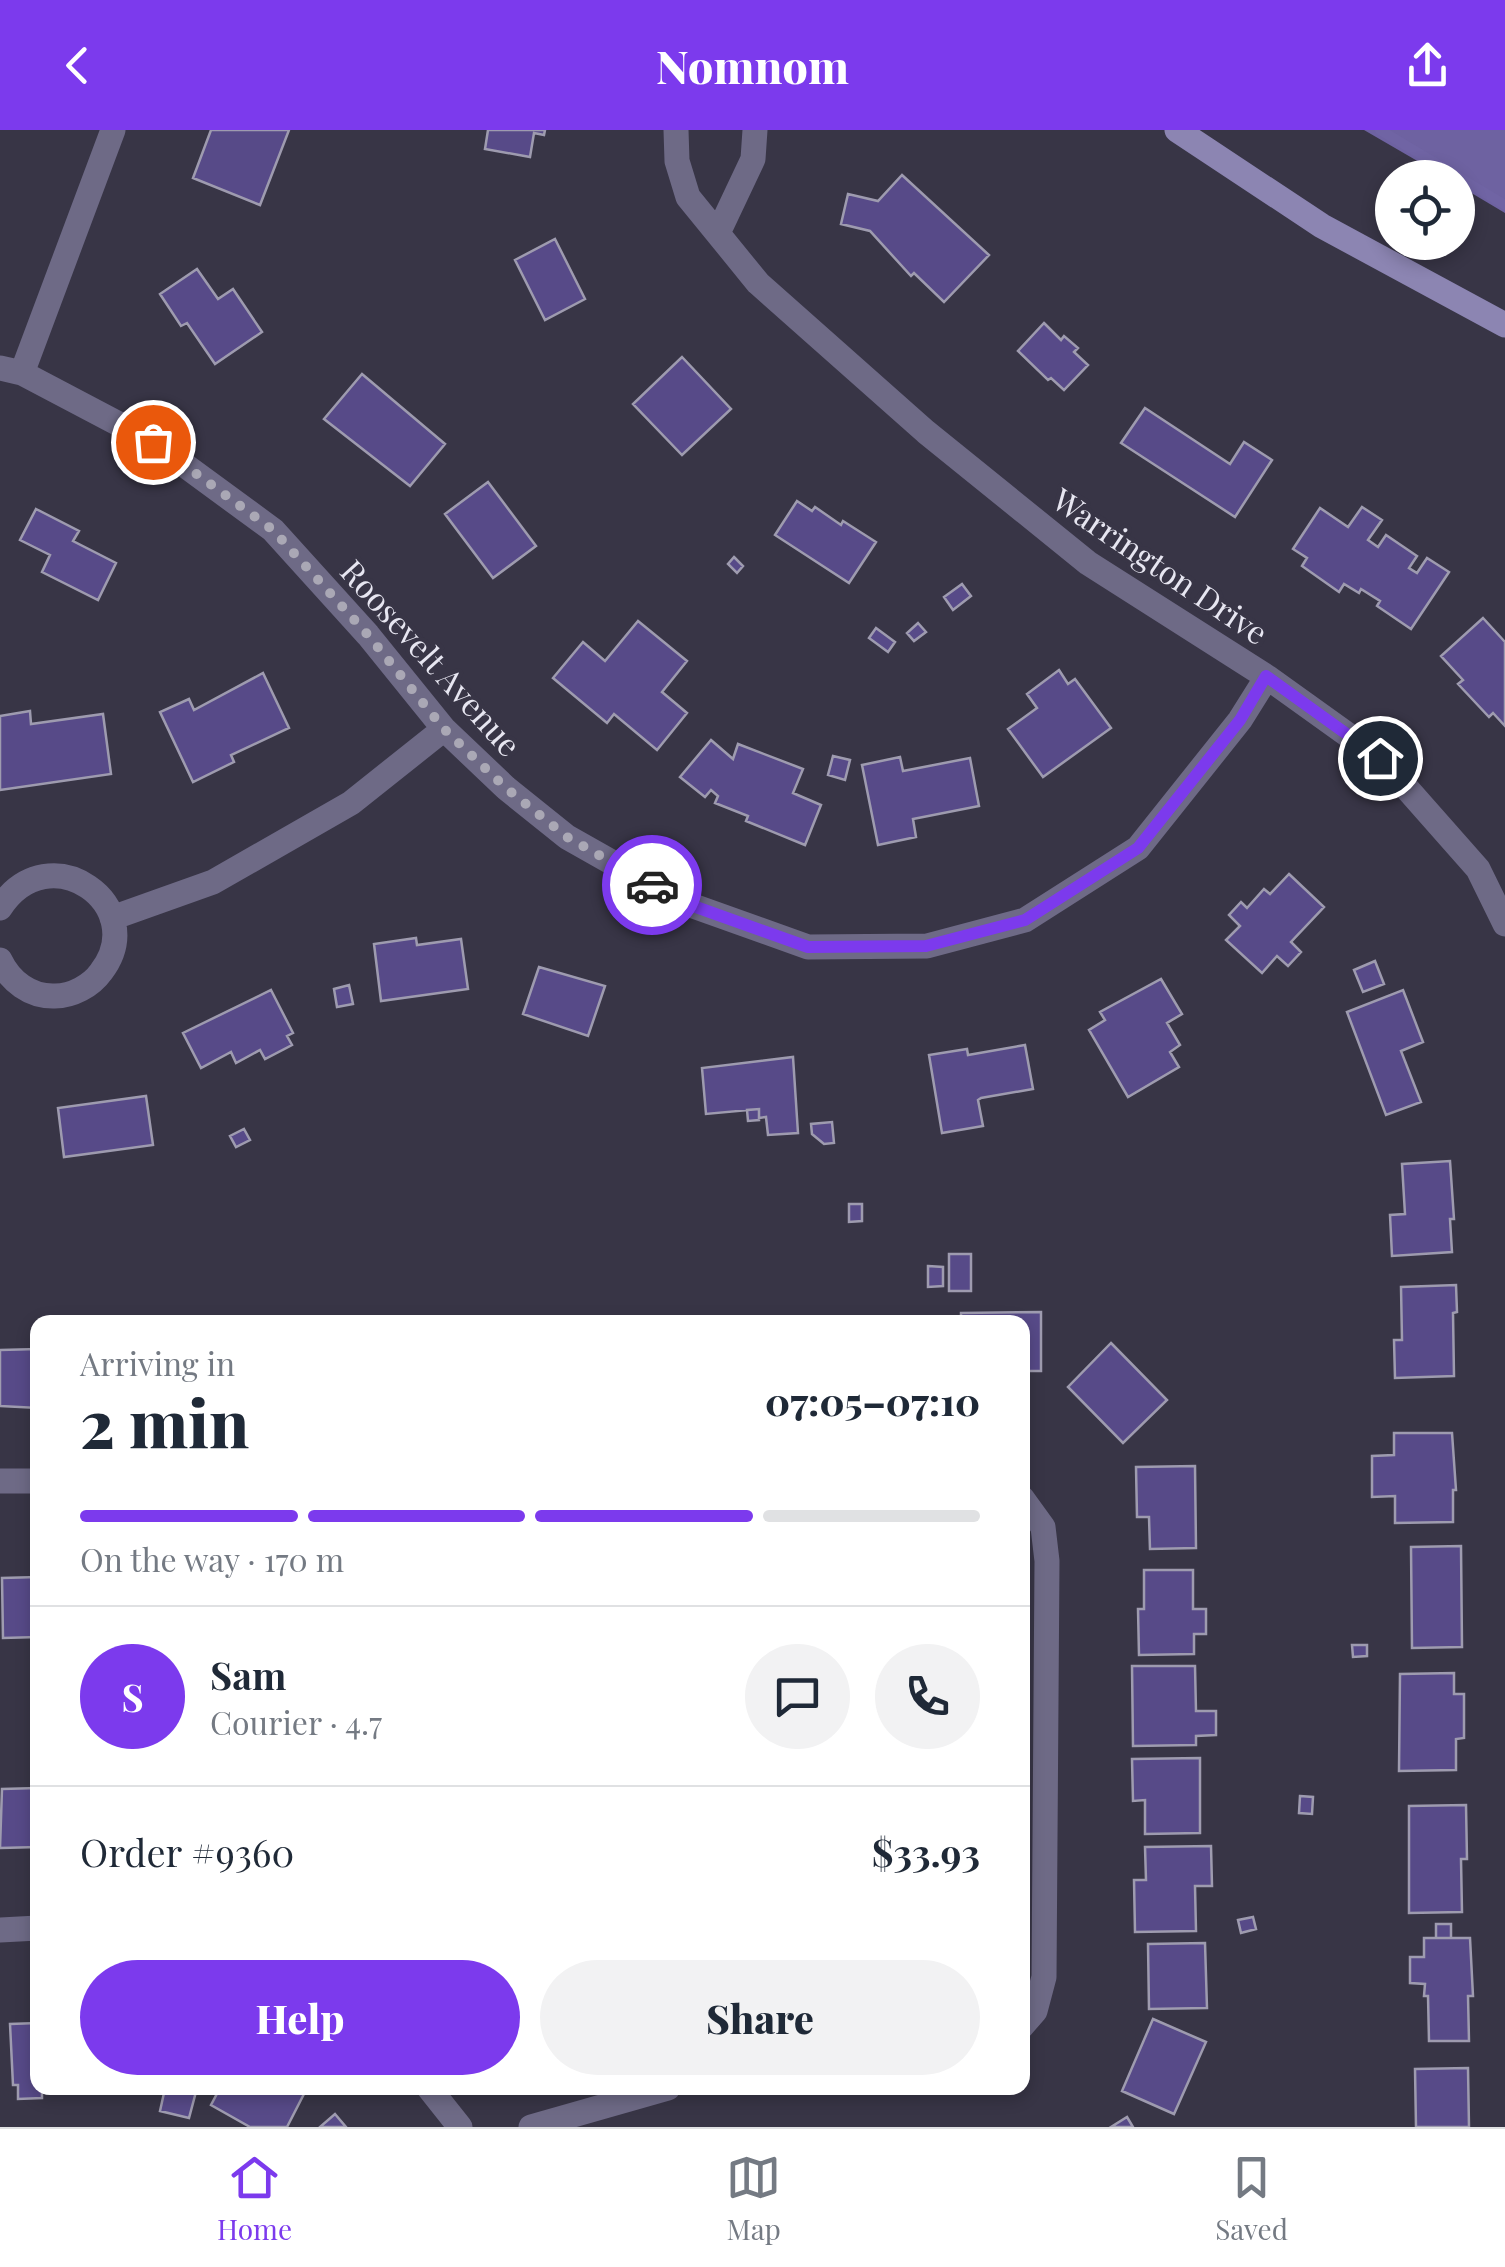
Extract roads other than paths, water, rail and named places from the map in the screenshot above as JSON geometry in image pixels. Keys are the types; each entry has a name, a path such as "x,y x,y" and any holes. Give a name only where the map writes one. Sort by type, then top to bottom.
{"main road":[{"path":"1177,130 1322,226 1505,326"}],"street":[{"path":"11,371 113,130"},
{"name":"Warrington Drive","path":"676,130 677,161 688,197 758,283 926,432 1088,562 1266,676 1380,758 1478,869 1505,924"},
{"path":"719,231 753,158 755,130"},
{"name":"Roosevelt Avenue","path":"11,371 153,442 273,530 368,635 444,729 506,788 567,837 682,902 808,947 926,946 1025,920 1138,848 1240,720 1266,676"},
{"path":"112,918 213,882 351,803 444,729"},
{"path":"0,908 9,894 33,878 67,876 86,884 103,899 112,918 115,941 108,964 95,981 69,994 32,992 8,976 0,960"},
{"path":"0,1481 30,1481"},
{"path":"1030,1509 1043,1527 1047,1581 1044,1977 1030,2017"},
{"path":"0,1930 30,1928"},
{"path":"435,2095 460,2127"},
{"path":"531,2127 643,2095"}],"waterway":[{"path":"1380,130 1505,205"}]}
